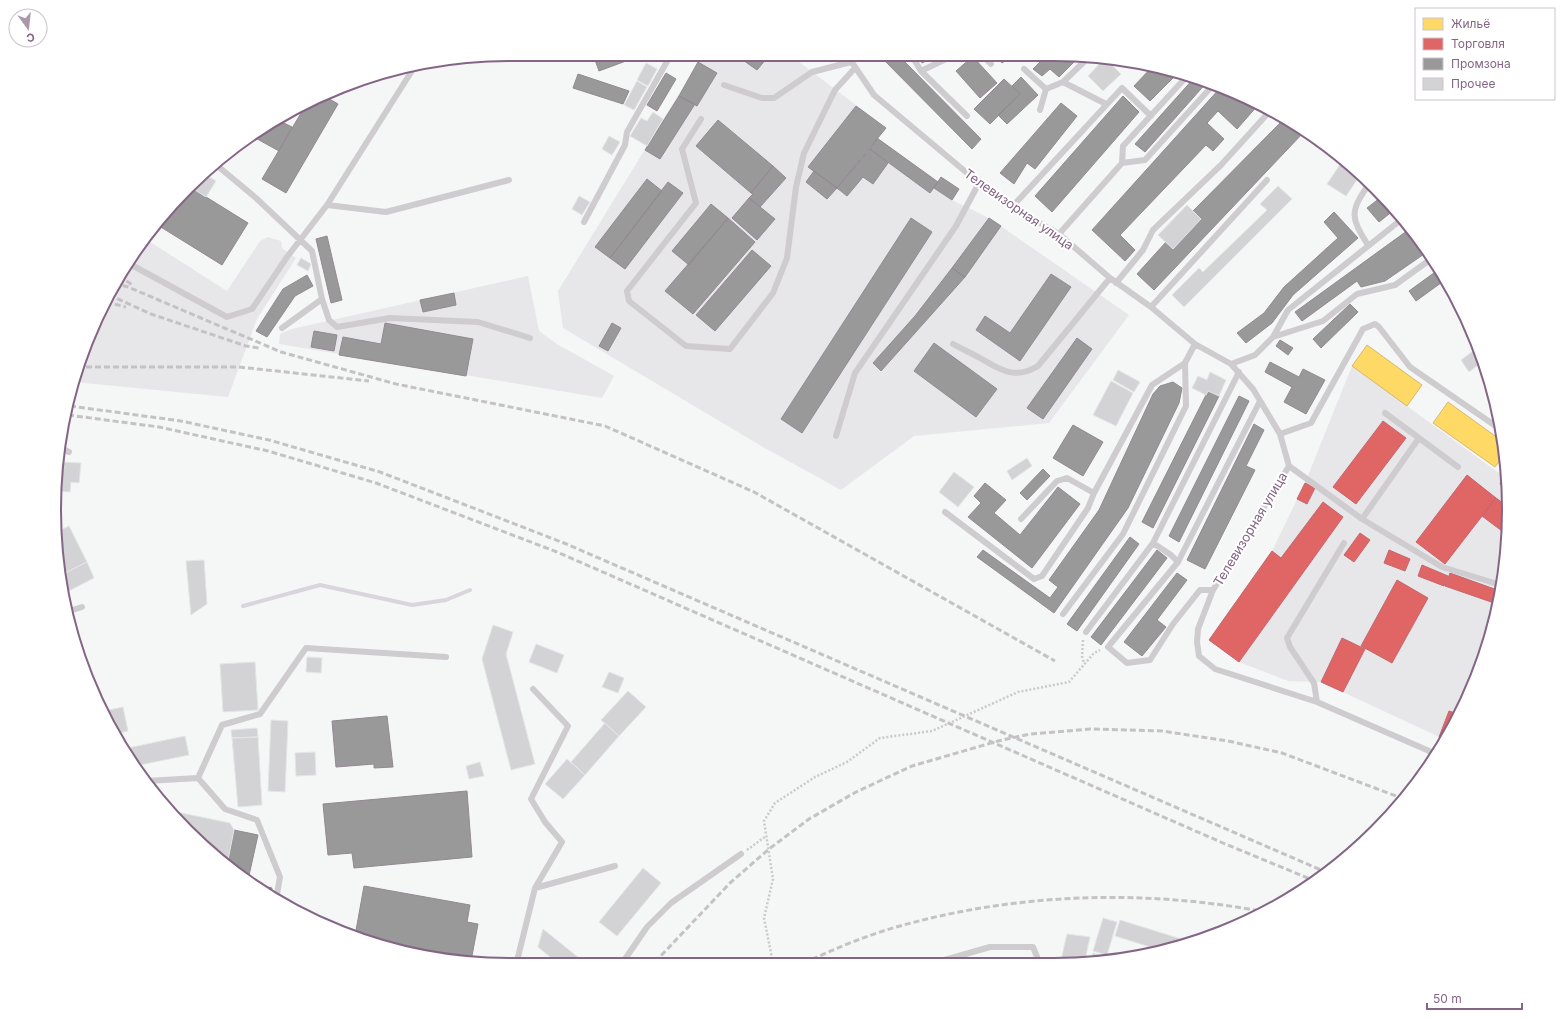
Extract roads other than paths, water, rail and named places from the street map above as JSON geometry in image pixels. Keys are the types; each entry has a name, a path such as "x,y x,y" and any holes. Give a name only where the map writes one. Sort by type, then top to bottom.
{"lane":[{"path":"584,222 625,145 627,132 667,61"},
{"path":"724,85 762,98 774,98 812,72 847,61"},
{"name":"Телевизорная улица","path":"851,61 874,95 979,183 1012,207 1059,234 1116,283 1151,307 1195,344 1231,364 1253,389 1280,434 1289,466 1213,590 1198,630 1197,642 1199,656 1215,669 1316,702 1431,752"},
{"path":"915,61 921,71 967,116"},
{"path":"921,71 942,61"},
{"path":"988,61 991,64"},
{"path":"1046,88 1063,82 1084,62"},
{"path":"701,120 682,149 696,203 627,291 629,301 686,346 730,349 772,293 787,258 796,187 804,153 835,90 856,68"},
{"path":"1024,69 1046,88"},
{"path":"133,266 227,317 252,309 300,238 327,205 411,72"},
{"path":"1059,234 1122,162 1123,146 1183,80"},
{"path":"1063,82 1106,104"},
{"path":"1040,110 1046,88"},
{"path":"1012,207 1122,88 1151,116"},
{"path":"1122,162 1145,160 1209,89"},
{"path":"1116,283 1143,250 1153,230 1221,165 1267,115"},
{"path":"219,168 256,198 312,251 322,299 329,320 337,327 390,318 478,322 530,338"},
{"path":"327,205 386,212 509,180"},
{"path":"1151,307 1268,180"},
{"path":"836,436 855,374 956,226 979,183"},
{"path":"1367,188 1356,203 1355,225 1368,246"},
{"path":"1231,364 1255,356 1274,336 1288,310 1397,222"},
{"path":"1274,336 1323,321 1356,294 1395,285 1427,262"},
{"path":"952,344 1001,370 1020,373 1029,372 1038,366 1110,278"},
{"path":"282,328 322,299"},
{"path":"1280,434 1311,423 1363,329 1375,324 1379,327 1410,367 1493,424"},
{"path":"1064,614 1123,534 1173,434 1186,406 1186,363 1195,344"},
{"path":"945,512 1034,579 1042,576 1088,508 1094,493 1152,385 1186,363"},
{"path":"1086,632 1153,543 1239,372"},
{"path":"1213,590 1200,590 1173,624 1150,660 1127,663 1108,647 1178,562 1260,401"},
{"path":"1385,413 1458,467"},
{"path":"1362,519 1419,438"},
{"path":"65,450 70,452"},
{"path":"1289,466 1362,519 1442,567 1495,583"},
{"path":"1021,519 1057,481 1067,478 1094,493"},
{"path":"1153,543 1171,555 1178,562"},
{"path":"1316,702 1314,683 1290,647 1287,638 1344,543"},
{"path":"73,610 82,606"},
{"path":"198,778 222,725 260,714 306,648 446,657"},
{"path":"518,958 534,888 562,842 546,822 531,799 568,726 533,689"},
{"path":"152,781 198,778"},
{"path":"198,778 225,809 257,820 280,877 277,893"},
{"path":"626,958 647,927 671,903 741,854"},
{"path":"534,888 616,866"},
{"path":"952,958 990,947 1034,947 1038,958"}],"waterway":[{"path":"243,606 320,585 412,605 446,600 470,590"}],"railway":[{"path":"124,280 134,286"},
{"path":"121,285 281,352 396,384 605,426 754,492 1055,661"},
{"path":"114,297 151,314 246,346 259,348"},
{"path":"111,303 126,307"},
{"path":"84,367 239,367 369,381"},
{"path":"73,406 181,421 269,440 380,472 564,543 1320,870"},
{"path":"71,415 159,427 268,451 376,483 557,552 1223,843 1308,878"},
{"path":"659,958 730,883 769,849 809,819 856,792 912,766 998,741 1030,734 1090,729 1162,731 1228,741 1282,753 1398,797"},
{"path":"816,958 851,943 900,926 944,915 1036,901 1082,898 1128,898 1174,900 1255,910"}]}
